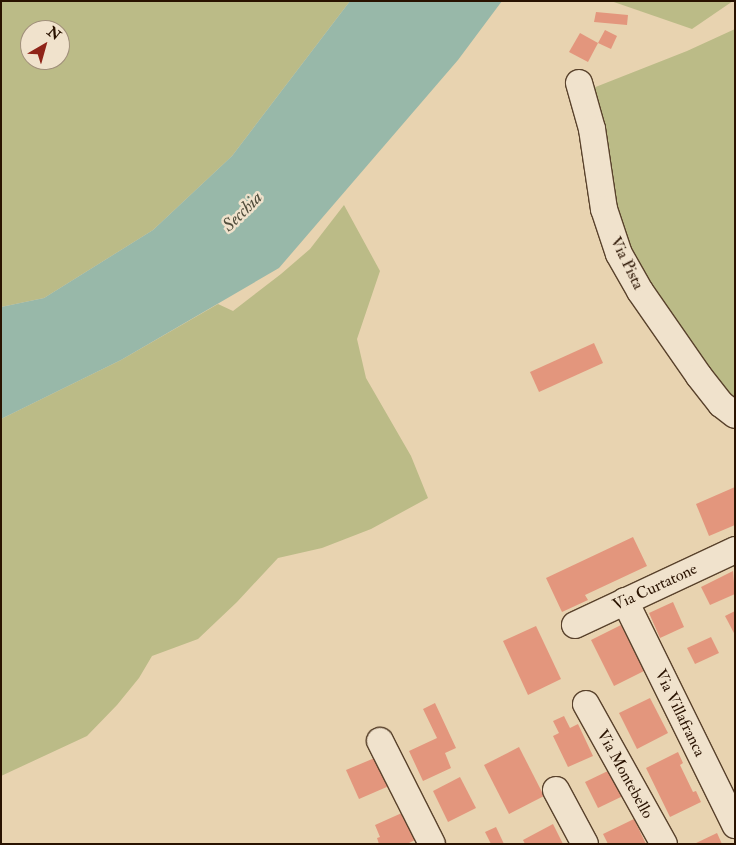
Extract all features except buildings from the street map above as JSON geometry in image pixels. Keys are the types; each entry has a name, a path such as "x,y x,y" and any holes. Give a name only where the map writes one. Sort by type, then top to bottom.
{"street":[{"name":"Via Pista","path":"579,83 592,129 604,209 619,254 640,291 699,376 722,404 735,415"},
{"name":"Via Curtatone","path":"575,626 735,550"},
{"name":"Via Villafranca","path":"625,601 735,826"},
{"name":"Via Montebello","path":"586,704 664,844"},
{"path":"380,741 432,844"},
{"path":"556,790 585,844"}],"green space":[{"path":"1,1 350,1 232,156 153,230 44,298 1,307"},
{"path":"611,1 733,1 692,29"},
{"path":"735,29 735,403 634,291 593,88 687,51"},
{"path":"344,205 380,271 357,339 366,378 411,456 428,498 371,529 322,548 278,558 237,602 198,639 152,656 139,678 117,705 87,736 1,776 1,419 121,360 218,304 233,311 310,249"}],"water":[{"name":"Secchia","path":"350,1 502,1 458,60 279,268 121,360 1,419 1,307 44,298 153,230 232,156"}]}
